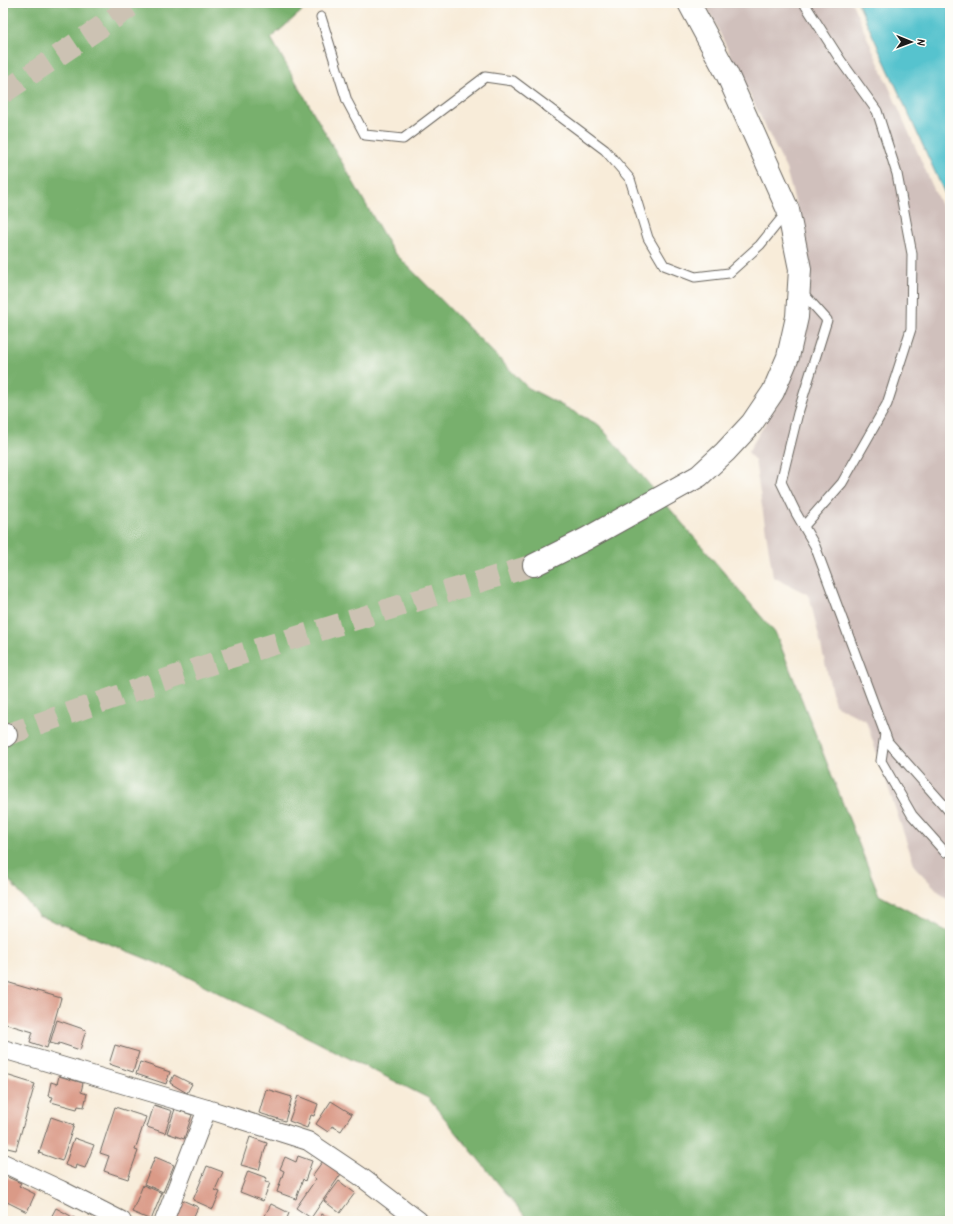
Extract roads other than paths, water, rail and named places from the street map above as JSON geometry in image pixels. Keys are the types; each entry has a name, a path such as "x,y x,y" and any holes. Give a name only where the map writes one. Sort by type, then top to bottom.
{"street":[{"path":"534,565 675,491 699,476 725,452 752,423 773,392 788,357 797,317 800,269 788,210 727,74 689,3"},
{"path":"3,1049 207,1109 308,1141 360,1176 419,1221"},
{"path":"164,1221 207,1109"},
{"path":"3,1163 122,1221"}],"lane":[{"path":"804,3 841,61 877,111 897,174 912,254 911,329 888,404 842,483 804,526"},
{"path":"321,17 347,101 365,135 403,139 485,77 513,81 605,150 630,179 648,238 664,265 695,277 729,273 760,245 788,210"},
{"path":"798,289 827,320 798,413 781,482 815,546 888,742 950,812"},
{"path":"885,734 880,761 912,815 945,852"}],"water":[{"path":"858,3 950,3 950,205"}],"tunnel":[{"path":"3,93 136,3"},
{"path":"6,735 225,659 534,565"}]}
